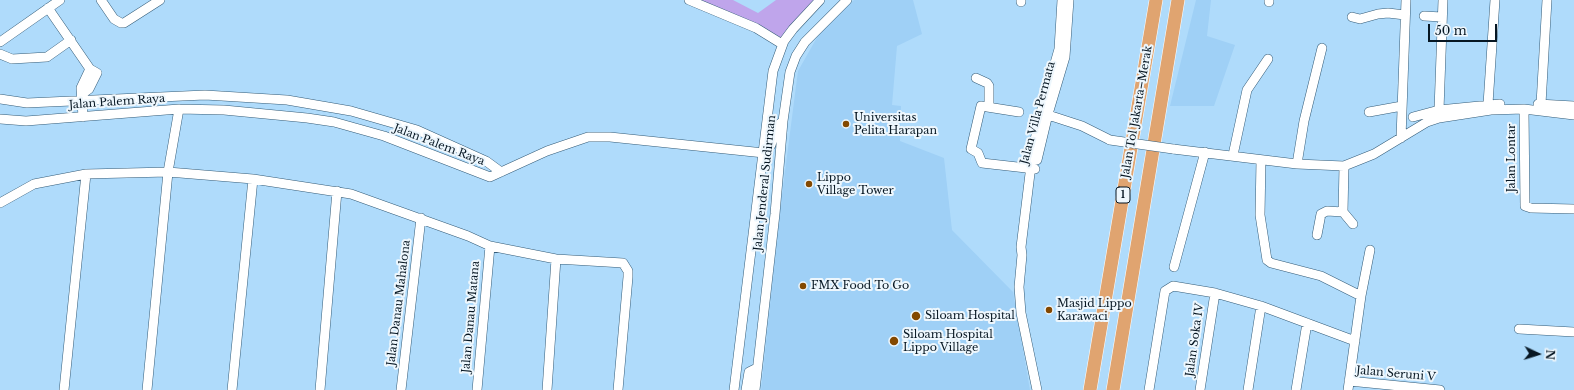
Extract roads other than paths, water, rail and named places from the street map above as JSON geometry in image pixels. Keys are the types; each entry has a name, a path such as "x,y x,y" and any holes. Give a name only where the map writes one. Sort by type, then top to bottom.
{"highway":[{"name":"Jalan Tol Jakarta–Merak","path":"1090,390 1156,0"},
{"name":"Jalan Tol Jakarta–Merak","path":"1113,390 1178,0"}],"street":[{"path":"0,42 60,0"},
{"path":"101,0 116,22 121,24 160,0"},
{"path":"689,0 756,28 782,44"},
{"name":"Jalan Jenderal Sudirman","path":"734,390 773,71 782,44 793,29 820,0"},
{"name":"Jalan Jenderal Sudirman","path":"755,390 775,214 783,121 790,72 796,56 805,42 847,0"},
{"name":"Jalan Villa Permata","path":"1037,390 1021,313 1019,288 1022,255 1021,247 1032,169 1059,49 1062,0"},
{"name":"Jalan Villa Permata","path":"1044,113 1066,57 1069,0"},
{"path":"1401,138 1406,0"},
{"path":"1439,110 1443,0"},
{"path":"1488,104 1495,0"},
{"path":"1541,104 1546,0"},
{"path":"48,8 93,71 81,88 83,97 83,117"},
{"path":"1352,17 1360,19 1388,13 1405,15"},
{"path":"1424,16 1442,17"},
{"path":"0,54 12,59 47,57 71,40"},
{"path":"1297,164 1304,121 1322,48"},
{"path":"1233,155 1247,90 1268,59"},
{"path":"976,78 987,83 989,86 989,107"},
{"name":"Jalan Palem Raya","path":"0,100 27,103 83,97 205,95 287,100 351,111 417,130 486,162 501,172"},
{"path":"1413,117 1439,110 1488,104 1541,104 1574,106"},
{"path":"1019,112 981,106 979,108 972,150 978,153 982,163 1032,169"},
{"path":"1369,112 1402,106"},
{"path":"147,390 168,172 178,109"},
{"name":"Jalan Palem Raya","path":"0,119 26,121 178,109 224,110 334,122 384,136 483,175 490,177 501,172"},
{"path":"1044,113 1082,126 1110,140 1173,149 1233,155 1261,160 1297,164 1344,166 1374,154 1427,122 1439,118 1491,110 1524,109 1574,115"},
{"name":"Jalan Lontar","path":"1524,109 1525,206 1531,208 1574,210"},
{"path":"501,172 554,149 588,137 610,137 764,153 771,145 777,126 783,121"},
{"path":"1174,267 1205,152"},
{"path":"1261,160 1260,215 1267,260 1271,263 1321,276 1361,296"},
{"path":"1344,166 1343,212 1353,224"},
{"path":"0,203 13,194 34,184 86,174 168,172 253,180 337,191 421,218 490,246 556,259 620,262 626,266 628,277 618,390"},
{"path":"64,390 86,174"},
{"path":"232,390 253,180"},
{"path":"320,390 337,191"},
{"path":"1317,235 1321,214 1327,211 1343,212"},
{"name":"Jalan Danau Mahalona","path":"401,390 421,218"},
{"name":"Jalan Danau Matana","path":"477,390 490,246"},
{"path":"1348,385 1361,296 1370,250"},
{"path":"547,390 556,259"},
{"path":"1149,390 1165,291 1173,286 1214,294 1261,306 1355,341"},
{"name":"Jalan Soka IV","path":"1200,390 1214,294"},
{"path":"1248,390 1261,306"},
{"path":"1296,390 1307,323"},
{"path":"1519,329 1574,332"},
{"path":"746,390 749,372 757,368"},
{"name":"Jalan Seruni V","path":"1348,385 1440,390"}],"place":[{"name":"Universitas Pelita Harapan","path":"846,124"},
{"name":"Lippo Village Tower","path":"809,184"},
{"name":"FMX Food To Go","path":"803,286"},
{"name":"Masjid Lippo Karawaci","path":"1049,310"},
{"name":"Siloam Hospital","path":"916,316"},
{"name":"Siloam Hospital Lippo Village","path":"894,341"}]}
